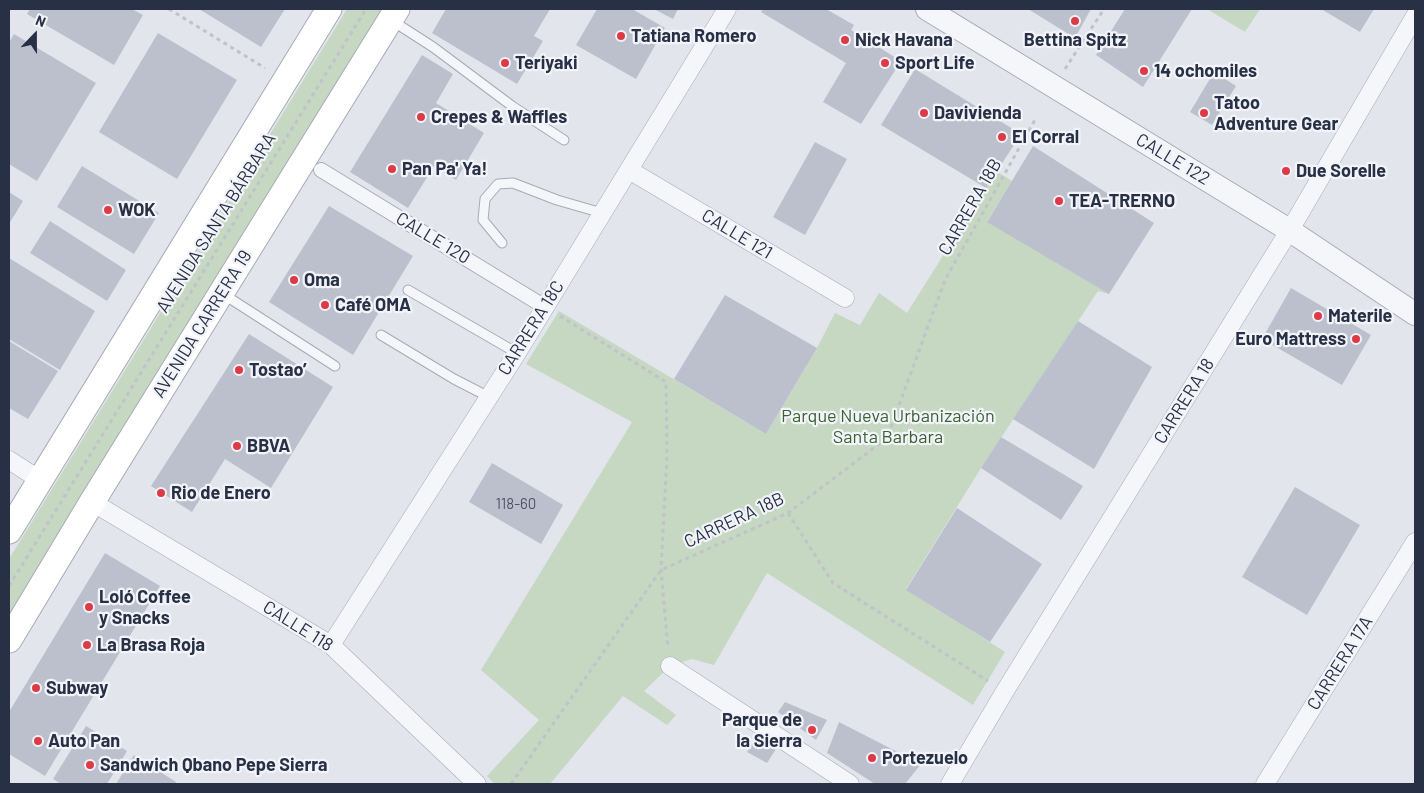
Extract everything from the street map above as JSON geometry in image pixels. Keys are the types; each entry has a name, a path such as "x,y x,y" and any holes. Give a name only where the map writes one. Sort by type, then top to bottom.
{"main road":[{"path":"9,532 328,9"},
{"name":"AVENIDA CARRERA 19","path":"9,640 92,502 394,14"}],"street":[{"name":"CARRERA 18C","path":"331,645 517,353 726,9"},
{"name":"CALLE 122","path":"927,9 1290,230 1415,314"},
{"name":"CARRERA 18","path":"950,784 1290,230 1415,16"},
{"name":"CALLE 120","path":"321,170 545,306"},
{"name":"CALLE 121","path":"629,170 845,298"},
{"path":"9,460 40,480"},
{"name":"CALLE 118","path":"92,502 331,645 477,784"},
{"name":"CARRERA 17A","path":"1265,784 1415,542"},
{"path":"670,666 850,784"}],"lane":[{"path":"394,14 433,48 512,106 564,140"},
{"path":"502,243 483,220 485,199 498,184 514,183 557,200 602,212"},
{"path":"408,290 517,353"},
{"path":"221,293 335,366"},
{"path":"381,335 489,397"}],"path":[{"path":"169,9 284,81"},
{"name":"AVENIDA SANTA BÁRBARA","path":"9,586 366,9"},
{"path":"1065,70 1104,9"},
{"name":"CARRERA 18B","path":"661,570 788,513 887,438 945,280 1036,118"},
{"path":"545,306 666,382 667,456 661,570 670,666"},
{"path":"788,513 833,583 1005,692"},
{"path":"510,784 661,570"}],"green space":[{"path":"347,9 383,9 9,615 9,559"},
{"path":"1207,9 1260,9 1245,32"},
{"name":"Parque Nueva Urbanización Santa Barbara","path":"996,171 1012,181 987,221 1109,294 1098,291 981,468 906,589 1005,652 973,705 767,573 714,665 692,659 670,666 644,691 676,715 667,725 623,696 550,784 495,784 487,776 539,720 481,670 632,422 526,364 559,311 766,434 817,348 835,313 860,325 879,293 907,313"}],"building":[{"path":"30,9 132,9 143,15 114,65 27,14"},
{"path":"199,9 285,9 261,47"},
{"name":"Teriyaki","path":"446,9 550,9 534,36 543,41 517,84 432,33"},
{"name":"Tatiana Romero","path":"597,9 632,9 665,28 636,79 576,45"},
{"path":"654,9 678,9 673,19"},
{"path":"763,9 826,9 854,25 851,30 901,61 861,124 823,102 846,63 761,12"},
{"path":"1028,9 1091,9 1075,38"},
{"path":"1125,9 1192,9 1143,87 1096,55"},
{"path":"1321,9 1374,9 1360,32"},
{"path":"158,33 237,80 177,179 99,132"},
{"path":"14,34 96,83 37,181 9,164 9,43"},
{"name":"Crepes & Waffles","path":"422,55 453,74 436,103 484,133 456,180 434,166 408,208 350,172"},
{"path":"915,69 1021,134 986,188 881,125"},
{"path":"1214,72 1236,86 1212,125 1190,112"},
{"path":"815,142 847,159 805,235 773,217"},
{"name":"TEA-TRERNO","path":"1033,146 1154,223 1109,294 987,222"},
{"name":"WOK","path":"82,166 159,213 134,254 57,207"},
{"path":"9,192 23,201 9,224"},
{"path":"329,206 413,256 353,355 269,302"},
{"path":"50,221 126,270 107,301 30,253"},
{"path":"9,258 95,311 60,370 9,339"},
{"path":"1291,288 1371,335 1342,385 1262,339"},
{"path":"725,295 817,348 766,434 674,379"},
{"path":"1078,321 1152,367 1094,469 1013,419"},
{"name":"BBVA","path":"249,334 333,387 271,488 225,459 192,512 151,486"},
{"path":"9,341 58,371 28,419 9,408"},
{"path":"1001,437 1083,486 1061,520 981,468"},
{"path":"492,463 563,505 541,544 469,502"},
{"path":"1295,487 1360,525 1307,615 1242,577"},
{"path":"957,508 1042,564 990,642 906,590"},
{"path":"105,553 160,586 45,776 9,754 9,712"},
{"name":"Parque de la Sierra","path":"785,702 827,720 816,740 778,712"},
{"name":"Portezuelo","path":"839,722 921,764 905,784 875,784 827,753"},
{"name":"Sandwich Qbano Pepe Sierra","path":"86,726 127,751 107,784 61,784 53,779"},
{"path":"758,734 778,746 767,763 747,752"},
{"path":"134,755 176,782 175,784 116,784"}],"place":[{"name":"Bettina Spitz","path":"1075,21"},
{"name":"Tatiana Romero","path":"621,36"},
{"name":"Nick Havana","path":"845,40"},
{"name":"Teriyaki","path":"505,63"},
{"name":"Sport Life","path":"885,63"},
{"name":"14 ochomiles","path":"1144,71"},
{"name":"Davivienda","path":"924,113"},
{"name":"Tatoo Adventure Gear","path":"1204,113"},
{"name":"Crepes & Waffles","path":"421,117"},
{"name":"El Corral","path":"1002,137"},
{"name":"Pan Pa' Ya!","path":"392,169"},
{"name":"Due Sorelle","path":"1286,171"},
{"name":"TEA-TRERNO","path":"1059,201"},
{"name":"WOK","path":"108,210"},
{"name":"Oma","path":"294,280"},
{"name":"Café OMA","path":"325,305"},
{"name":"Materile","path":"1318,316"},
{"name":"Euro Mattress","path":"1356,339"},
{"name":"Tostao’","path":"239,370"},
{"name":"BBVA","path":"237,446"},
{"name":"Rio de Enero","path":"161,493"},
{"name":"Loló Coffee y Snacks","path":"89,607"},
{"name":"La Brasa Roja","path":"87,645"},
{"name":"Subway","path":"36,688"},
{"name":"Parque de la Sierra","path":"812,730"},
{"name":"Auto Pan","path":"38,741"},
{"name":"Portezuelo","path":"872,758"},
{"name":"Sandwich Qbano Pepe Sierra","path":"90,765"}]}
